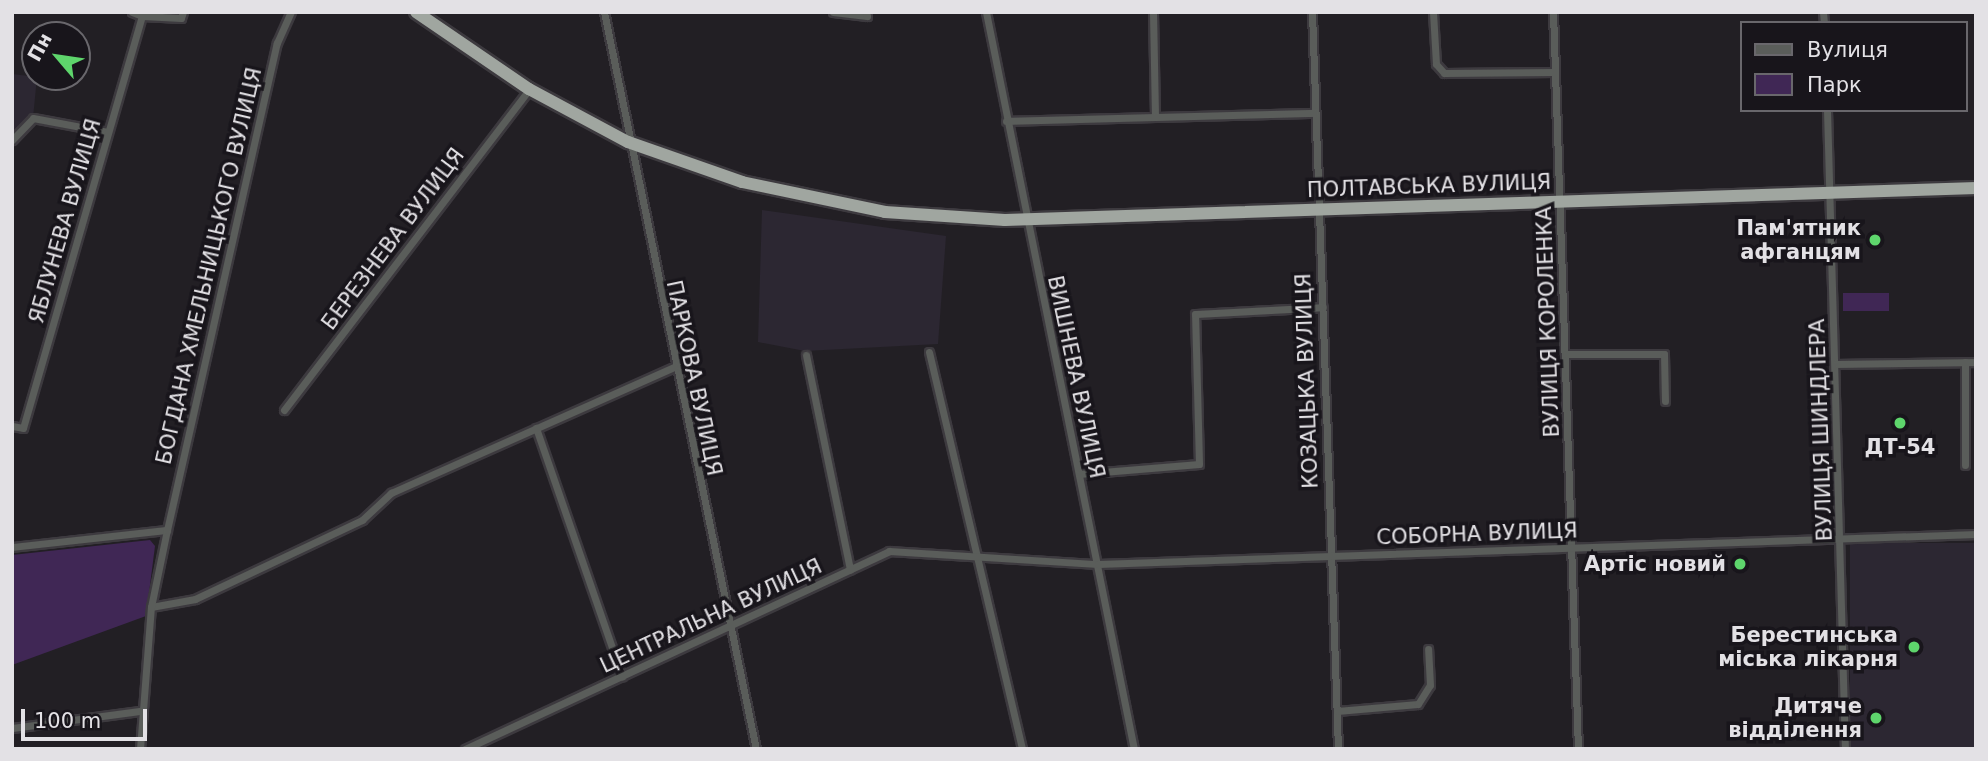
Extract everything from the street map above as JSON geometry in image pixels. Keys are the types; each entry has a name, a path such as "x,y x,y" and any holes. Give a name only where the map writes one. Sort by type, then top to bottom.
{"highway":[{"name":"ПОЛТАВСЬКА ВУЛИЦЯ","path":"416,12 529,89 628,142 754,185 885,212 1024,219 1976,188"}],"street":[{"path":"132,12 142,16 181,18 183,12"},
{"name":"БОГДАНА ХМЕЛЬНИЦЬКОГО ВУЛИЦЯ","path":"140,749 140,711 152,607 167,530 277,43 291,12"},
{"name":"ПАРКОВА ВУЛИЦЯ","path":"604,12 674,367 756,749"},
{"path":"834,12 867,14"},
{"name":"ВИШНЕВА ВУЛИЦЯ","path":"986,12 1024,219 1098,564 1134,749"},
{"path":"1153,12 1155,115"},
{"name":"КОЗАЦЬКА ВУЛИЦЯ","path":"1312,12 1338,749"},
{"path":"1433,12 1436,64 1444,73 1555,72"},
{"name":"ВУЛИЦЯ КОРОЛЕНКА","path":"1553,12 1574,547 1578,749"},
{"name":"ЯБЛУНЕВА ВУЛИЦЯ","path":"12,426 23,428 142,16"},
{"name":"БЕРЕЗНЕВА ВУЛИЦЯ","path":"285,410 529,89"},
{"name":"ВУЛИЦЯ ШИНДЛЕРА","path":"1827,112 1838,364 1845,749"},
{"path":"1006,121 1155,115 1315,113"},
{"path":"12,140 33,118 108,132"},
{"path":"1079,474 1199,464 1195,314 1323,307"},
{"path":"929,352 1023,749"},
{"path":"1566,354 1664,354 1665,401"},
{"path":"806,355 850,569"},
{"path":"1965,362 1965,465"},
{"path":"1838,364 1976,362"},
{"path":"152,607 195,599 362,520 391,493 674,367"},
{"path":"536,428 622,677"},
{"path":"12,547 167,530"},
{"name":"СОБОРНА ВУЛИЦЯ","path":"979,555 1098,564 1842,536 1976,534"},
{"name":"ЦЕНТРАЛЬНА ВУЛИЦЯ","path":"465,749 889,551 979,555"},
{"path":"1337,711 1418,704 1430,685 1428,649"},
{"path":"12,728 140,711"}],"shaded area":[{"path":"12,74 21,75 21,91 36,91 33,118 12,140"},
{"path":"762,210 946,236 938,344 805,351 758,342"},
{"name":"Берестинська міська лікарня","path":"1850,543 1976,543 1976,749 1850,749"}],"green space":[{"path":"1843,293 1889,293 1889,311 1843,311"},
{"path":"150,540 155,546 146,616 12,665 12,555"}],"place":[{"name":"Пам'ятник афганцям","path":"1875,240"},
{"name":"ДТ-54","path":"1900,423"},
{"name":"Артіс новий","path":"1740,564"},
{"name":"Берестинська міська лікарня","path":"1914,647"},
{"name":"Дитяче відділення","path":"1876,718"}]}
